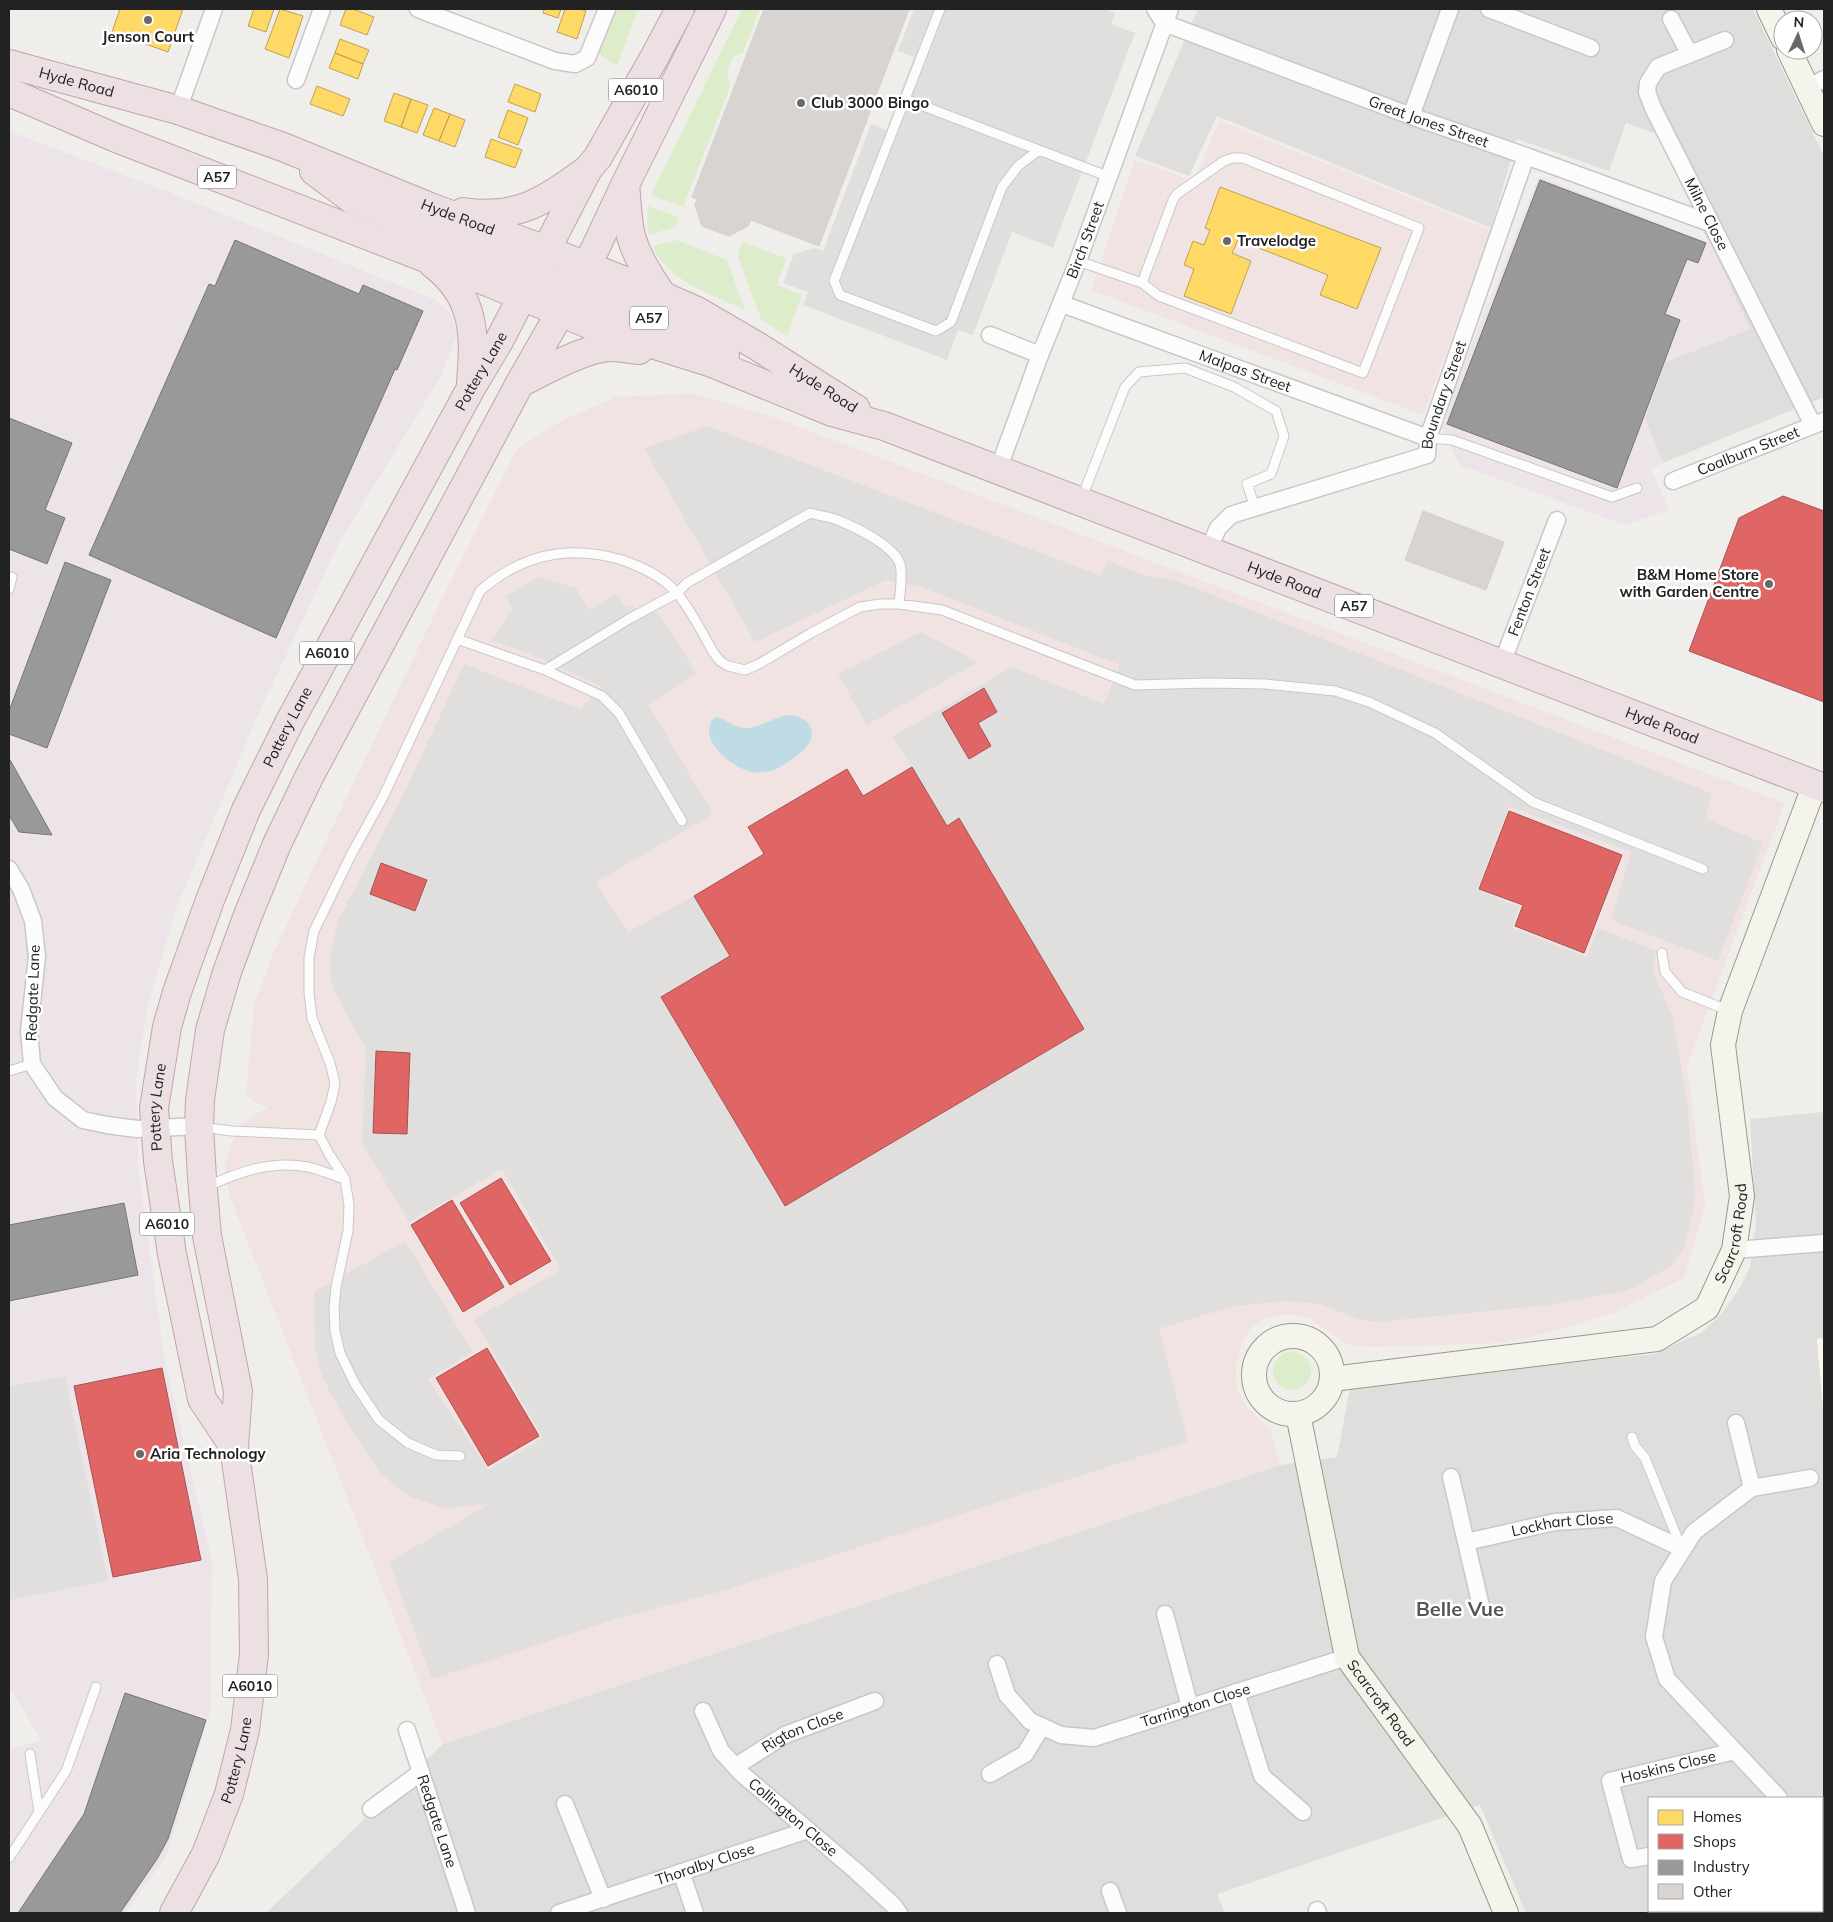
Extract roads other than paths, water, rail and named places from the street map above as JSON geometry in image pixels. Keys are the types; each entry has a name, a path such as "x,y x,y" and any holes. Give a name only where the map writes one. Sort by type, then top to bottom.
{"highway":[{"name":"Pottery Lane","path":"234,1446 202,1399 172,1254 158,1161 154,1108 167,1027 177,992 210,900 246,810 289,723 471,388 499,341 588,169 607,140 680,9"},
{"name":"Pottery Lane","path":"174,1913 206,1854 229,1794 245,1730 254,1654 255,1614 253,1579 234,1446 238,1391 207,1236 202,1188 198,1126 210,1030 227,972 277,844 330,735 520,383 587,266 712,9"},
{"name":"Hyde Road","path":"9,64 178,110 283,147 430,206 534,273"},
{"name":"Hyde Road","path":"9,92 116,138 426,259 534,273 587,266 697,311 757,346 884,426"},
{"name":"A57","path":"283,147 353,200 534,273 556,294 560,313"},
{"name":"A57","path":"430,206 476,214 498,214 519,210 532,206 556,193 588,169"},
{"path":"625,185 629,224 635,249 650,278 663,296"},
{"path":"426,259 452,282 470,312 474,352 471,388"},
{"name":"A57","path":"534,273 549,265 558,278 574,290 678,330 723,354 761,384"},
{"name":"Hyde Road","path":"560,313 591,325 712,364 832,412 884,426 1820,786"},
{"name":"A57","path":"520,383 600,348 612,347 649,351 712,364"}],"street":[{"path":"178,110 214,9"},
{"path":"296,80 322,9"},
{"path":"418,9 555,61 575,64 587,58 607,9"},
{"path":"1410,116 1450,9"},
{"path":"1489,9 1591,48"},
{"name":"Great Jones Street","path":"1163,13 1410,116 1710,223"},
{"name":"Birch Street","path":"998,470 1040,355 1078,260 1163,13"},
{"path":"1671,19 1689,53"},
{"name":"Milne Close","path":"1725,40 1658,67 1648,83 1647,92 1653,108 1710,223 1819,423"},
{"path":"1797,60 1815,84 1824,124"},
{"name":"Boundary Street","path":"1208,551 1218,528 1231,515 1427,456 1428,438 1526,156"},
{"name":"Malpas Street","path":"1062,304 1428,438"},
{"path":"990,336 1040,355"},
{"name":"Coalburn Street","path":"1673,481 1819,423"},
{"name":"Fenton Street","path":"1502,663 1556,520"},
{"name":"Scarcroft Road","path":"1332,1379 1656,1339 1707,1308 1734,1250 1742,1196 1723,1045 1730,1011 1820,786"},
{"name":"Redgate Lane","path":"9,868 21,889 33,921 37,957 29,1031 32,1064 55,1098 83,1120 107,1125 134,1128 198,1126"},
{"path":"1734,1250 1824,1243"},
{"path":"1294,1336 1318,1345 1326,1354 1331,1366 1332,1379 1328,1391 1321,1402 1311,1410 1298,1414 1273,1409 1257,1390 1254,1377 1261,1353 1270,1344 1281,1338 1294,1336"},
{"name":"Scarcroft Road","path":"1298,1414 1347,1656 1470,1826 1506,1913"},
{"path":"1736,1423 1752,1488"},
{"path":"1451,1477 1481,1606"},
{"path":"1778,1797 1667,1679 1654,1637 1663,1580 1694,1532 1752,1488 1810,1478"},
{"name":"Lockhart Close","path":"1466,1542 1555,1522 1617,1518 1682,1549"},
{"path":"1165,1614 1190,1707"},
{"name":"Tarrington Close","path":"997,1664 1007,1694 1030,1721 1061,1734 1094,1738 1347,1656"},
{"path":"1236,1692 1262,1776 1303,1812"},
{"name":"Rigton Close","path":"736,1766 785,1735 875,1701"},
{"name":"Collington Close","path":"703,1711 722,1751 736,1766 881,1894 893,1905 898,1913"},
{"path":"990,1774 1025,1754 1042,1726"},
{"name":"Redgate Lane","path":"407,1730 467,1913"},
{"name":"Hoskins Close","path":"1648,1856 1631,1859 1610,1782 1735,1752"},
{"path":"371,1809 421,1772"},
{"path":"565,1804 603,1898"},
{"name":"Thoralby Close","path":"559,1913 808,1830"},
{"path":"681,1872 695,1913"},
{"path":"1110,1891 1118,1913"}],"lane":[{"path":"940,9 834,281 840,295 936,331 951,322 1002,187 1018,166 1039,150"},
{"path":"905,99 1107,176"},
{"path":"1078,260 1142,283 1159,296 1363,374 1419,228 1243,158 1233,158 1224,161 1177,194 1173,200 1142,283"},
{"path":"1080,502 1124,387 1139,372 1185,368 1234,387 1276,411 1284,436 1271,474 1248,484 1255,507"},
{"path":"1428,438 1452,440 1612,497 1637,488"},
{"path":"545,670 629,619 677,593 687,583 810,513 840,521 880,543 894,554 900,564 899,604"},
{"path":"460,1456 436,1455 408,1442 379,1420 355,1384 340,1353 335,1331 334,1307 336,1287 348,1232 350,1205 345,1179 319,1135 331,1102 335,1083 330,1063 312,1018 309,992 309,958 314,931 351,855 383,797 480,591 496,577 526,561 554,554 590,553 638,565 653,573 677,593 720,661 728,666 745,670 759,664 811,632 860,607 899,604 942,610 1135,685 1265,684 1344,694 1369,702 1435,733 1533,802 1703,869"},
{"path":"9,589 12,577"},
{"path":"457,639 545,670 602,696 619,713 682,821"},
{"path":"1662,953 1665,972 1682,992 1730,1011"},
{"path":"9,1071 32,1064"},
{"path":"198,1126 232,1131 319,1135"},
{"path":"202,1188 248,1170 276,1165 308,1167 345,1179"},
{"path":"1632,1436 1635,1446 1645,1458 1682,1549"},
{"path":"9,1858 66,1771 96,1688"},
{"path":"30,1754 39,1812"}],"water":[{"path":"789,715 803,719 809,725 812,734 811,739 807,746 797,755 772,771 751,772 736,766 715,747 711,740 710,725 713,719 717,717 741,728 751,728"}],"place":[{"name":"Jenson Court","path":"148,20"},
{"name":"Club 3000 Bingo","path":"801,103"},
{"name":"Travelodge","path":"1227,241"},
{"name":"B&M Home Store with Garden Centre","path":"1769,584"},
{"name":"Aria Technology","path":"140,1454"}],"district":[{"name":"Belle Vue","path":"1460,1609"}]}
